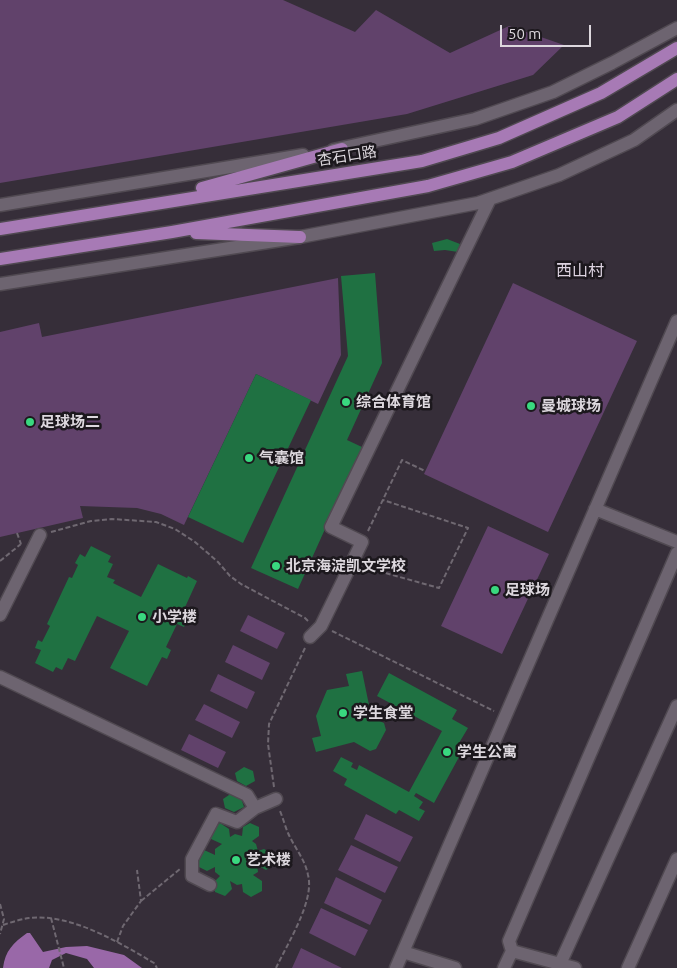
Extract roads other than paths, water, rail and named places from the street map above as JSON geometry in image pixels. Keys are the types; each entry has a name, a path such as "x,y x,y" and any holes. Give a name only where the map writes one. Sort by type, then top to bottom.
{"main road":[{"name":"杏石口路","path":"0,229 422,161 499,138 601,93 677,48"},
{"path":"0,259 172,232 428,186 512,162 618,117 677,79"},
{"path":"146,204 342,149"},
{"path":"172,232 300,237"}],"street":[{"path":"0,205 342,149 475,119 544,95 612,63 677,28"},
{"path":"0,284 300,237 478,203 559,175 634,140 677,110"},
{"path":"310,638 321,626 362,542 331,527 490,199"},
{"path":"396,968 677,321"},
{"path":"595,509 677,542"},
{"path":"0,615 40,535"},
{"path":"504,968 512,951 510,940 677,553"},
{"path":"0,677 247,795 255,808"},
{"path":"560,964 677,706"},
{"path":"210,885 192,876 192,860 216,814 237,822 255,808 276,800"},
{"path":"628,968 677,859"},
{"path":"512,951 575,968"},
{"path":"403,952 455,968"}],"place":[{"name":"综合体育馆","path":"346,402"},
{"name":"曼城球场","path":"531,406"},
{"name":"足球场二","path":"30,422"},
{"name":"气囊馆","path":"249,458"},
{"name":"北京海淀凯文学校","path":"276,566"},
{"name":"足球场","path":"495,590"},
{"name":"小学楼","path":"142,617"},
{"name":"学生食堂","path":"343,713"},
{"name":"学生公寓","path":"447,752"},
{"name":"艺术楼","path":"236,860"}],"district":[{"name":"西山村","path":"580,271"}]}
